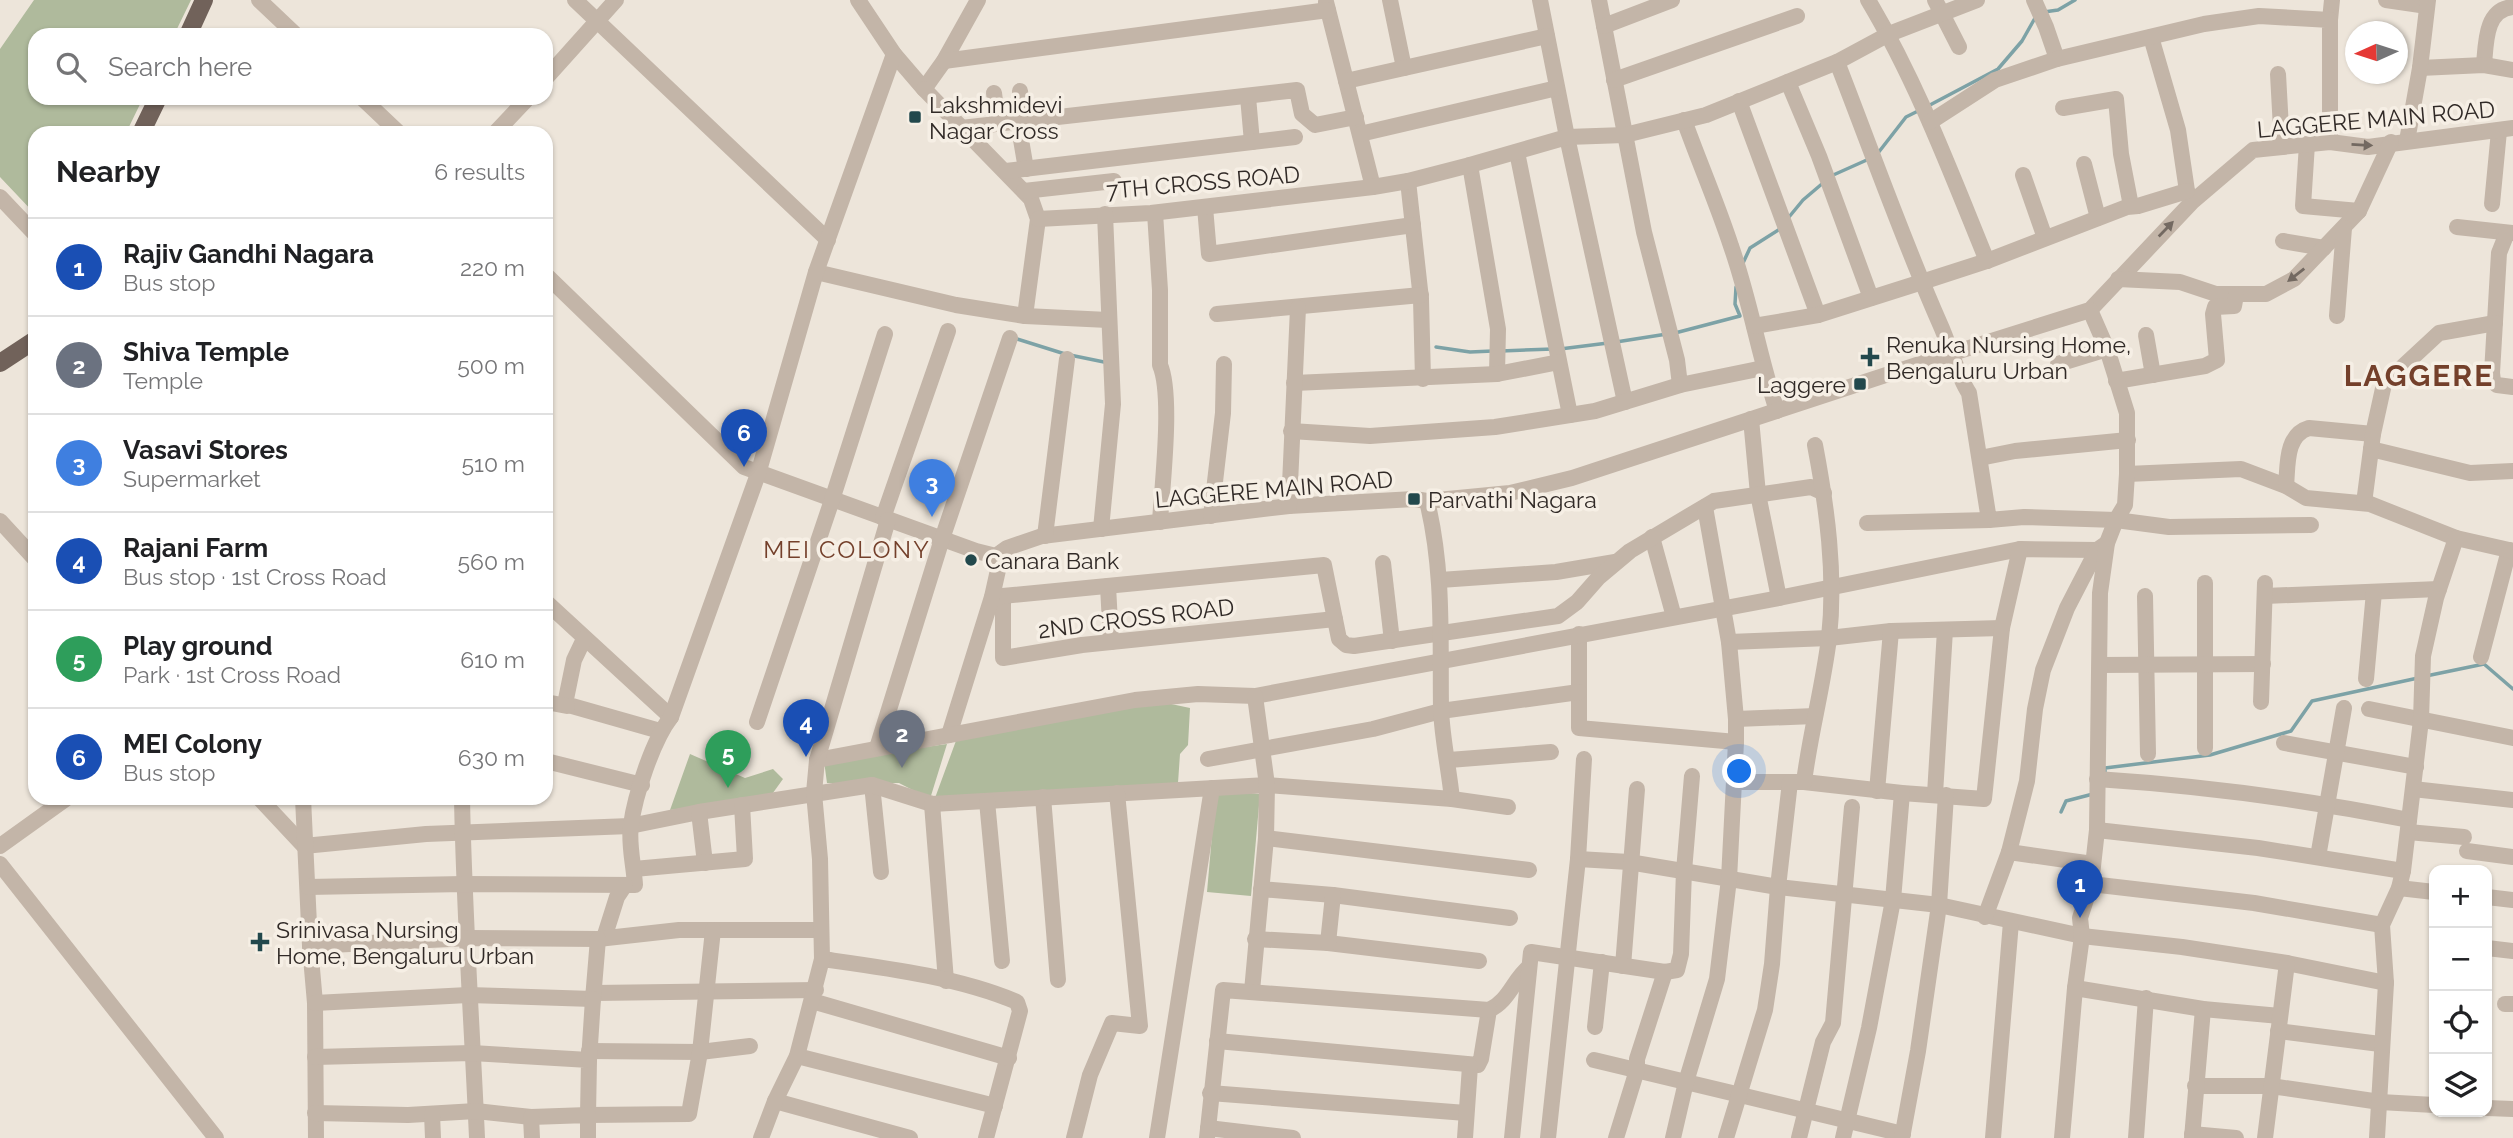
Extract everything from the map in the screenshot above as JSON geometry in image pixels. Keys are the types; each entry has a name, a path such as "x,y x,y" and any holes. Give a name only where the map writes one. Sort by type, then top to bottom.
{"main road":[{"path":"191,28 204,0"},
{"path":"201,28 215,0"},
{"path":"144,126 155,105"},
{"path":"156,126 166,105"},
{"path":"0,349 28,331"},
{"path":"0,363 28,345"}],"street":[{"path":"259,0 289,28"},
{"path":"575,0 828,240"},
{"path":"553,71 616,0"},
{"path":"858,0 894,54 924,89 1031,199 1038,219 1025,316"},
{"path":"924,89 944,61 978,0"},
{"path":"1390,0 1404,68"},
{"path":"1540,0 1625,402"},
{"path":"1599,0 1644,232 1677,360 1680,386"},
{"path":"1604,26 1672,0"},
{"path":"1868,0 1913,85 1987,261"},
{"name":"7TH CROSS ROAD","path":"1038,219 1155,213 1373,187 1470,166 1567,137 1625,135 1706,114 1739,102 1837,62 1939,7 1977,0"},
{"path":"2034,0 2057,59"},
{"path":"2330,142 2332,0"},
{"path":"2118,279 2180,282 2216,294 2266,294 2294,279 2344,228 2359,211 2399,142 2420,68 2428,3 2386,0"},
{"path":"944,61 1327,5 1373,187"},
{"path":"1939,7 1959,47"},
{"path":"2484,65 2486,39 2496,7 2513,7"},
{"path":"1927,118 1995,80 2057,59 2204,24 2258,8 2330,20"},
{"path":"1614,80 1797,16"},
{"path":"1346,82 1547,36"},
{"path":"1754,326 1818,315 1922,282 1987,261 2131,206 2190,197 2178,130 2151,37"},
{"path":"308,887 635,885 630,826 642,785 660,731 671,717 758,474 816,272 894,54"},
{"path":"1837,62 1922,282 1953,353 1962,383 1969,393 1989,520"},
{"path":"2420,68 2484,65 2513,70"},
{"path":"2278,74 2282,147"},
{"path":"1788,82 1871,298"},
{"path":"1360,134 1558,88"},
{"path":"961,128 1297,90 1302,114 1315,125 1356,117"},
{"path":"1020,91 1026,169"},
{"path":"994,93 998,124"},
{"path":"1248,97 1252,142"},
{"path":"2063,108 2116,99 2121,154 2131,206"},
{"path":"1739,102 1818,315"},
{"path":"369,105 391,126"},
{"path":"501,126 521,105"},
{"path":"1684,120 1739,272 1763,368 1777,411"},
{"path":"2492,204 2506,130"},
{"name":"LAGGERE MAIN ROAD","path":"553,282 744,467 996,556 1007,548 1045,536 1289,506 1414,499 1427,501 1510,493 1572,478 2090,310 2190,197 2253,150 2330,142 2368,147 2506,130"},
{"path":"1006,171 1295,137"},
{"path":"2307,144 2303,206 2359,211"},
{"path":"1517,152 1570,415"},
{"path":"2084,164 2098,218"},
{"path":"1470,166 1498,329 1497,374"},
{"path":"2023,175 2045,238"},
{"path":"1024,191 1114,181"},
{"path":"1408,181 1421,295 1423,379"},
{"path":"0,197 28,227"},
{"path":"1205,206 1209,254 1413,225"},
{"path":"1155,213 1160,290 1160,365 1165,376 1160,522"},
{"path":"1101,529 1113,404 1105,214"},
{"path":"2337,316 2344,228"},
{"path":"2457,228 2510,233 2500,253 2493,382 2513,387"},
{"path":"2283,241 2324,248"},
{"path":"816,272 956,305 1025,316 1108,320"},
{"path":"1217,314 1421,295"},
{"path":"2116,381 2205,366 2217,360 2213,314 2215,307 2234,306 2236,295"},
{"path":"2497,295 2513,300"},
{"path":"1289,506 1298,308"},
{"path":"1985,916 2009,852 2027,781 2035,709 2043,670 2067,608 2125,505 2127,413 2107,349 2090,310"},
{"path":"2364,503 2372,441 2384,384 2439,333 2495,323"},
{"path":"761,1138 797,1056 822,959 819,836 814,793 817,760 885,519 948,331"},
{"path":"757,722 885,334"},
{"path":"2146,335 2153,375"},
{"path":"877,748 942,539 1010,338"},
{"path":"2058,364 2107,349"},
{"path":"1045,536 1067,359"},
{"path":"1294,383 1497,374 1559,362"},
{"path":"1211,516 1223,413 1224,364"},
{"path":"1291,431 1383,435 1495,427 1595,411 1680,386 1763,368"},
{"path":"1751,419 1758,494 1779,598"},
{"path":"2286,486 2290,445 2301,430 2309,428 2372,441 2470,473 2513,471"},
{"path":"1980,457 2128,440"},
{"path":"1726,1138 1765,1010 1772,964 1778,887 1797,782 1815,716 1829,638 1831,587 1824,493 1815,445"},
{"path":"2127,474 2241,469 2286,486 2306,498 2370,503 2456,538 2511,550 2480,657"},
{"path":"998,597 1324,565 1339,639 1346,645 1392,641 1558,616 1617,562 1652,537 1705,507 1727,497 1811,487 1824,493"},
{"path":"1427,501 1440,580 1443,661 1441,711 1452,799"},
{"path":"1673,1138 1686,1082 1717,978 1729,879 1734,782 1736,719 1728,642 1705,507"},
{"path":"1867,523 2024,517 2116,520 2169,527 2311,525"},
{"path":"0,522 28,552"},
{"path":"1652,537 1674,617"},
{"path":"2377,1138 2386,983 2382,925 2399,888 2403,871 2421,720 2423,656 2439,589 2456,538"},
{"path":"817,760 1166,696 1255,696 2020,550 2102,546"},
{"path":"2062,1138 2082,936 2080,918 2091,884 2097,830 2102,546"},
{"path":"1734,782 1797,782 1984,799 2002,628 2020,550"},
{"path":"949,735 998,597 1002,552"},
{"path":"1440,580 1556,572 1617,562"},
{"path":"1382,563 1392,641"},
{"path":"2205,583 2205,748"},
{"path":"1108,586 1111,642"},
{"path":"2261,702 2265,589 2374,592 2439,589"},
{"path":"2366,679 2374,592"},
{"path":"2145,596 2148,754"},
{"name":"2ND CROSS ROAD","path":"998,597 1003,658 1111,642 1335,619"},
{"path":"553,611 671,717"},
{"path":"1728,642 1829,638 1891,631 2002,628"},
{"path":"1594,1060 1740,1093 1807,1113 1903,1136 1939,905 1945,630"},
{"path":"1877,791 1891,631"},
{"path":"1579,634 1577,724 1583,730 1736,742"},
{"path":"567,706 565,704 574,660 584,639"},
{"path":"2100,665 2263,664"},
{"path":"1208,759 1373,729 1441,711 1578,692"},
{"path":"1252,991 1266,838 1267,785 1255,696"},
{"path":"553,703 660,731"},
{"path":"2318,858 2344,708"},
{"path":"2369,709 2513,738"},
{"path":"1736,719 1815,716"},
{"path":"2284,743 2416,767"},
{"path":"1448,760 1551,751"},
{"path":"1548,1138 1578,859 1584,759"},
{"path":"553,763 642,785"},
{"path":"1512,1138 1531,951 1665,972 1677,970 1681,954 1684,871 1692,776"},
{"path":"872,785 881,872"},
{"path":"304,846 463,832 630,826 743,804 872,785 932,804 1267,785 1452,799 1508,807"},
{"path":"2099,785 2249,792 2326,804 2513,857"},
{"path":"1157,1138 1212,788"},
{"path":"1623,966 1629,862 1637,789"},
{"path":"2413,789 2513,800"},
{"path":"1074,1138 1090,1075 1112,1023 1140,1026 1117,793"},
{"path":"1843,1138 1869,1028 1892,900 1902,793"},
{"path":"1043,797 1058,981"},
{"path":"987,800 1002,961"},
{"path":"634,869 745,859 743,804"},
{"path":"932,804 946,981"},
{"path":"0,845 56,805"},
{"path":"266,805 304,846"},
{"path":"303,805 315,1003 316,1138"},
{"path":"462,805 464,884 469,938 468,995 477,1138"},
{"path":"1800,1138 1823,1042 1833,1023 1852,807"},
{"path":"699,812 705,863"},
{"path":"2097,830 2258,848 2403,871"},
{"path":"1266,838 1529,870"},
{"path":"2009,852 2093,864"},
{"path":"1578,859 1629,862 1778,887 1939,905 2082,936 2182,947 2287,963 2386,983"},
{"path":"0,864 216,1138"},
{"path":"2091,884 2254,903 2382,925"},
{"path":"588,1138 589,1056 593,996 601,939 617,897 625,885"},
{"path":"2399,888 2429,891"},
{"path":"1261,889 1333,895 1510,918"},
{"path":"1328,943 1333,895"},
{"path":"2492,898 2513,900"},
{"path":"1993,1138 2011,922"},
{"path":"310,946 469,938 601,939 679,930 821,930"},
{"path":"315,1113 432,1114 476,1111 531,1117 689,1114 700,1052 713,930"},
{"path":"1255,939 1328,943 1479,961"},
{"path":"2492,949 2513,951"},
{"path":"822,959 899,970 1017,1002 1020,1011 986,1138"},
{"path":"1595,1027 1602,962"},
{"path":"2265,1138 2287,963"},
{"path":"1293,1138 1207,1133 1223,990 1489,1010 1503,1002 1521,974 1530,967"},
{"path":"1616,1138 1637,1070 1637,1059 1665,972"},
{"path":"2075,988 2146,998 2381,1044"},
{"path":"315,1003 468,995 593,996 707,991 814,996 1009,1058"},
{"path":"2136,1138 2146,998"},
{"path":"2203,1009 2192,1136 2236,1138"},
{"path":"1217,1041 1470,1066 1478,1065 1481,1059 1489,1010"},
{"path":"315,1057 472,1054 589,1056 700,1052 750,1046"},
{"path":"797,1056 995,1106"},
{"path":"1469,1138 1466,1113 1470,1066"},
{"path":"2195,1086 2272,1086 2380,1102 2429,1105"},
{"path":"1210,1093 1466,1113"},
{"path":"775,1101 910,1138"},
{"path":"2492,1108 2513,1109"},
{"path":"432,1114 433,1138"},
{"path":"531,1117 532,1138"}],"green space":[{"path":"34,0 191,0 177,28 28,28 28,105 140,105 129,126 28,126 28,207 0,177 0,49"},
{"path":"1157,701 1190,708 1188,745 1180,754 1178,783 935,798 957,738"},
{"path":"947,744 930,799 899,783 827,783 824,761"},
{"path":"690,754 745,778 773,769 783,779 770,797 670,810"},
{"path":"1216,790 1260,794 1251,896 1207,892"}],"waterway":[{"path":"2044,12 2058,10 2075,0"},
{"path":"1928,106 1998,69 2022,41 2035,18"},
{"path":"1878,153 1906,117 1918,111"},
{"path":"1831,176 1869,159"},
{"path":"1789,217 1803,200 1823,183"},
{"path":"1743,263 1750,248 1780,229"},
{"path":"1675,333 1740,316 1735,304 1736,287"},
{"path":"1616,342 1667,334"},
{"path":"1014,338 1065,354 1104,362"},
{"path":"1560,349 1608,343"},
{"path":"1436,347 1470,352 1493,351"},
{"path":"1501,351 1553,349"},
{"path":"2426,676 2484,664 2513,689"},
{"path":"2105,772 2105,768 2210,755 2291,731 2312,701 2418,678"},
{"path":"2061,812 2066,801 2093,794"}],"place":[{"name":"Lakshmidevi Nagar Cross","path":"915,117"},
{"name":"Renuka Nursing Home, Bengaluru Urban","path":"1870,357"},
{"name":"Laggere","path":"1860,384"},
{"name":"MEI Colony","path":"744,467"},
{"name":"Parvathi Nagara","path":"1414,499"},
{"name":"Vasavi Stores","path":"932,517"},
{"name":"Canara Bank","path":"971,560"},
{"name":"Rajani Farm","path":"806,757"},
{"name":"Shiva Temple","path":"902,768"},
{"name":"Play ground","path":"728,788"},
{"name":"Rajiv Gandhi Nagara","path":"2080,918"},
{"name":"Srinivasa Nursing Home, Bengaluru Urban","path":"260,942"}],"district":[{"name":"LAGGERE","path":"2419,375"},
{"name":"MEI COLONY","path":"847,549"}]}
